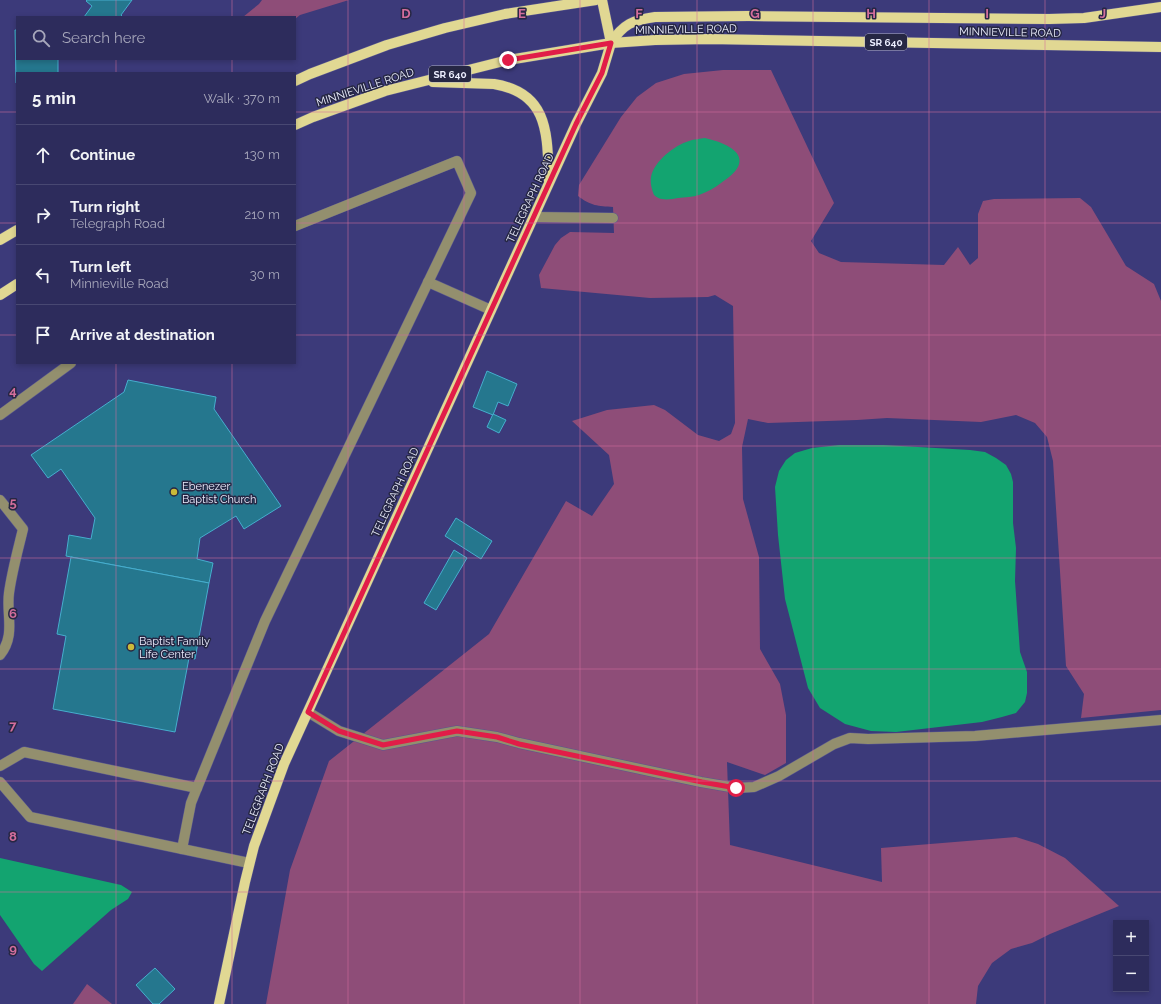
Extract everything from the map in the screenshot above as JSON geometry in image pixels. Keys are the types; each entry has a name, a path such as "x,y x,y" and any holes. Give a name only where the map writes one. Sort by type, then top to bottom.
{"main road":[{"path":"296,81 387,45 445,28 505,14 596,0"},
{"name":"TELEGRAPH ROAD","path":"219,1004 249,863 266,810 284,764 576,124 602,73 611,43 602,0"},
{"path":"611,43 618,33 628,24 640,19 655,17 748,16 1049,19 1084,18 1161,7"},
{"name":"MINNIEVILLE ROAD","path":"296,125 385,91 421,81 508,60 611,43 655,40 709,40 1161,47"},
{"path":"421,81 494,84 504,86 524,96 534,105 546,129 550,183"},
{"path":"0,240 16,231"},
{"path":"0,295 16,285"}],"lane":[{"path":"182,849 191,803 265,621 471,193 457,161 296,226"},
{"path":"534,217 613,218"},
{"path":"428,282 491,310"},
{"path":"0,415 70,364"},
{"path":"0,500 23,529 9,594 10,633 8,642 0,655"},
{"path":"308,712 339,731 383,745 457,731 497,737 519,744 736,788 754,787 766,782 834,744 850,738 868,739 974,736 1161,720"},
{"path":"0,766 24,752 197,788"},
{"path":"0,782 30,817 249,863"}],"shaded area":[{"path":"262,0 349,0 300,15 296,18 296,16 244,16"},
{"path":"723,70 771,70 834,203 811,241 819,253 841,262 944,265 958,247 970,265 978,258 978,214 983,201 994,199 1080,198 1091,207 1126,266 1154,284 1161,301 1161,710 1081,718 1084,694 1066,666 1053,461 1047,437 1035,423 1016,415 981,422 887,418 768,423 748,419 742,447 743,499 759,557 760,649 780,684 786,715 786,763 765,775 727,762 730,845 882,882 881,848 1016,837 1038,844 1065,858 1119,906 1050,934 1032,943 1011,949 992,963 978,986 976,1004 266,1004 290,870 329,761 489,634 566,501 592,516 614,484 609,455 572,421 607,410 654,405 665,410 698,435 719,441 731,434 735,423 733,306 715,295 708,297 650,298 541,288 539,275 555,245 561,238 570,232 614,233 613,207 595,205 587,202 578,196 579,185 621,117 637,97 656,83 684,74"},
{"path":"705,138 725,145 733,149 738,154 740,160 738,167 732,175 714,188 697,196 660,199 655,196 651,186 651,177 656,165 666,154 683,143"},
{"path":"839,445 884,445 970,450 985,452 1006,465 1013,482 1013,523 1016,548 1015,581 1020,652 1027,672 1027,693 1025,702 1016,713 982,722 896,732 871,731 845,724 820,708 808,688 785,599 778,535 775,487 779,471 786,460 795,453 812,448"},
{"path":"0,858 121,885 132,892 128,899 111,910 42,971 34,964 0,915"},
{"path":"87,984 112,1004 73,1004"}],"building":[{"path":"132,0 121,15 122,16 85,16 92,6 86,1"},
{"path":"15,30 16,60 58,60 58,72 16,72 16,83"},
{"path":"487,371 517,384 508,406 498,402 493,415 473,407"},
{"name":"Ebenezer Baptist Church","path":"128,380 216,397 214,409 281,506 244,529 236,516 200,538 197,559 213,563 209,583 66,556 69,535 91,539 95,518 61,469 48,478 31,455 124,392"},
{"path":"493,414 506,420 499,433 487,427"},
{"path":"456,518 492,541 481,559 445,536"},
{"path":"454,550 467,558 436,610 424,603"},
{"name":"Baptist Family Life Center","path":"71,557 209,583 195,659 189,658 175,732 53,709 66,636 57,634"},
{"path":"155,968 175,989 159,1004 153,1004 136,985"}],"place":[{"name":"Ebenezer Baptist Church","path":"174,492"},
{"name":"Baptist Family Life Center","path":"131,647"}],"route":[{"path":"508,60 611,43 602,73 576,124 308,712 339,731 383,745 457,731 497,737 519,744 736,788"}]}
